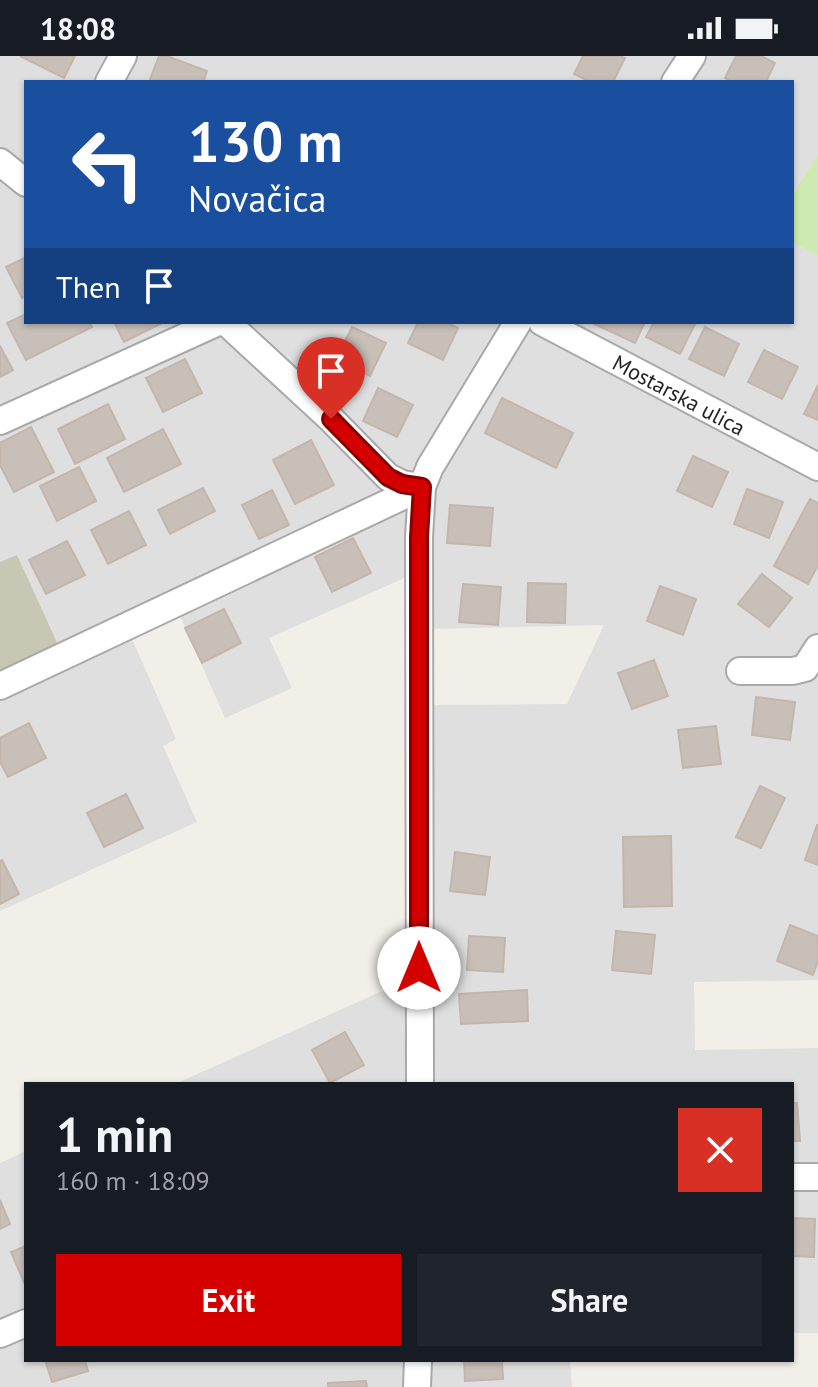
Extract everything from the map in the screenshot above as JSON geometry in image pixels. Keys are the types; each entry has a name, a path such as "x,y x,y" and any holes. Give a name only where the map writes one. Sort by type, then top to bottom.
{"street":[{"path":"110,80 123,56"},
{"path":"676,80 692,56"},
{"path":"0,162 24,181"},
{"path":"0,421 214,324"},
{"path":"228,324 331,419 388,477 402,484 422,487"},
{"path":"420,1082 419,581 422,487 430,467 517,324"},
{"name":"Mostarska ulica","path":"546,324 818,467"},
{"path":"0,686 422,487"},
{"path":"740,671 793,671 805,668 818,648"},
{"path":"794,1177 818,1177"},
{"path":"0,1334 24,1324"},
{"path":"417,1387 418,1362"}],"shaded area":[{"path":"0,56 818,56 818,154 794,193 794,80 24,80 24,324 794,324 794,243 818,256 818,980 694,982 695,1050 818,1048 818,1333 794,1333 794,1082 179,1082 429,970 429,705 567,704 604,625 428,629 426,565 400,580 269,638 292,688 225,718 170,593 122,616 176,739 163,746 197,822 0,911 0,696 17,556 0,562"},
{"path":"17,555 59,647 0,673 0,562"},
{"path":"24,1152 24,1362 570,1362 572,1387 0,1387 0,1163"}],"green space":[{"path":"818,154 818,256 794,243 794,193"}],"building":[{"path":"20,56 75,56 64,78"},
{"path":"159,56 207,71 204,80 150,80"},
{"path":"583,56 625,58 614,80 587,80 574,74"},
{"path":"736,56 761,56 775,63 767,80 725,78"},
{"path":"24,258 24,297 22,298 6,267"},
{"path":"24,315 24,324 90,324 92,327 26,360 7,323"},
{"path":"115,324 160,324 124,342"},
{"path":"417,324 450,324 458,328 443,360 408,343"},
{"path":"594,324 644,324 635,343"},
{"path":"653,324 695,324 680,354 646,337"},
{"path":"352,327 386,343 370,376 336,359"},
{"path":"705,327 739,344 724,376 689,359"},
{"path":"0,346 13,370 0,377"},
{"path":"764,350 798,367 782,399 748,382"},
{"path":"185,359 202,393 163,412 146,378"},
{"path":"818,385 818,420 804,414"},
{"path":"378,388 413,405 397,437 363,421"},
{"path":"502,398 573,433 556,468 485,433"},
{"path":"108,404 125,439 75,464 58,429"},
{"path":"31,427 54,472 14,492 0,465 0,443"},
{"path":"163,429 181,464 124,492 107,458"},
{"path":"311,440 334,485 295,504 273,460"},
{"path":"693,456 728,472 712,507 677,491"},
{"path":"79,467 96,501 57,521 40,486"},
{"path":"203,488 215,511 170,534 158,510"},
{"path":"747,489 783,502 769,538 734,524"},
{"path":"272,490 289,525 259,539 242,505"},
{"path":"810,499 818,503 818,565 808,584 774,566"},
{"path":"450,505 493,508 490,546 447,543"},
{"path":"129,511 146,545 108,564 91,530"},
{"path":"353,538 371,573 332,592 315,557"},
{"path":"67,541 85,575 46,594 29,560"},
{"path":"762,574 792,598 769,627 738,604"},
{"path":"528,583 566,584 565,623 527,622"},
{"path":"463,584 501,587 498,625 459,622"},
{"path":"660,586 696,599 683,635 647,621"},
{"path":"224,609 241,643 202,663 185,628"},
{"path":"654,660 668,696 632,709 618,673"},
{"path":"756,697 795,702 790,740 752,735"},
{"path":"29,723 46,758 8,777 0,762 0,738"},
{"path":"716,726 721,764 683,768 678,730"},
{"path":"760,786 785,798 761,848 736,837"},
{"path":"126,794 143,828 104,847 87,813"},
{"path":"818,825 818,865 805,860"},
{"path":"671,836 672,906 624,907 623,837"},
{"path":"455,852 490,857 485,895 450,891"},
{"path":"0,861 19,894 0,904"},
{"path":"790,925 818,936 818,961 813,975 777,961"},
{"path":"616,931 655,935 651,974 612,970"},
{"path":"469,936 505,938 503,972 467,970"},
{"path":"527,990 528,1021 461,1024 459,994"},
{"path":"345,1032 364,1065 329,1082 312,1050"},
{"path":"794,1103 797,1103 800,1141 794,1141"},
{"path":"0,1200 10,1224 0,1229"},
{"path":"794,1218 815,1219 814,1257 794,1256"},
{"path":"24,1247 24,1282 11,1252"},
{"path":"46,1362 86,1362 88,1371 52,1382"},
{"path":"464,1362 502,1362 503,1379 465,1381"},
{"path":"366,1381 367,1387 328,1387 328,1383"}],"route":[{"path":"331,419 388,477 402,484 422,487 419,537 419,968"}]}
